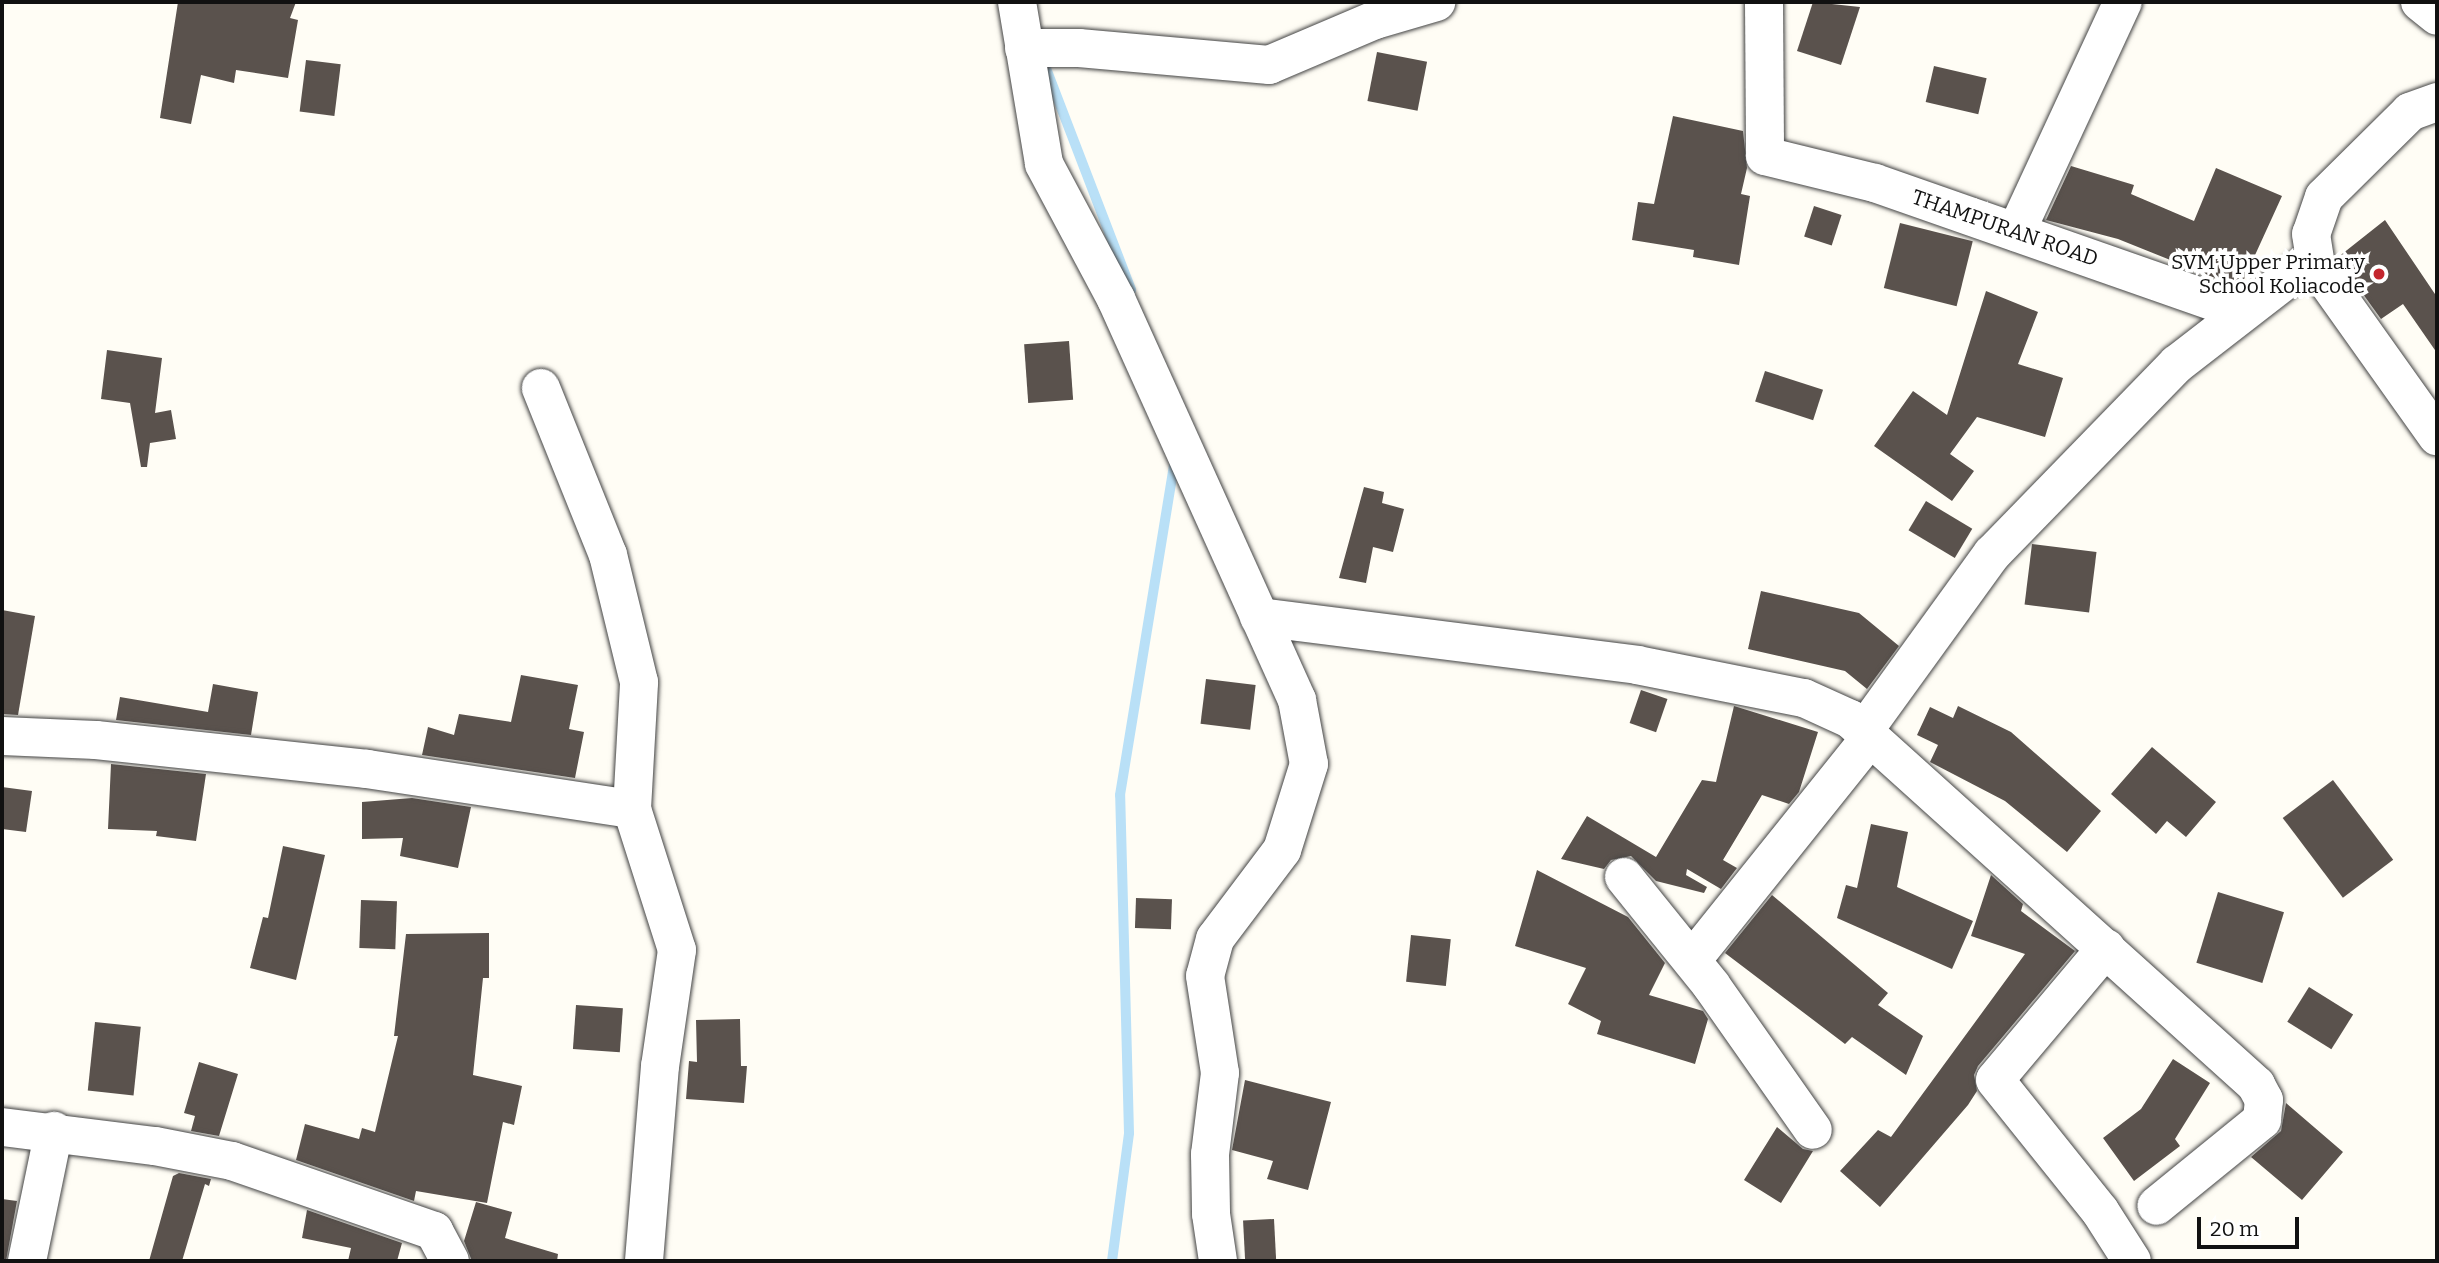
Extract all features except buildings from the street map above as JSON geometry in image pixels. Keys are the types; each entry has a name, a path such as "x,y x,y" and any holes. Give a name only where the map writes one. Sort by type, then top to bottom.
{"street":[{"path":"1017,2 1038,48 1044,164 1116,299 1297,700 1309,764 1282,850 1215,939 1205,976 1220,1073 1210,1154 1211,1214 1217,1261"},
{"path":"1038,48 1269,65 1375,20 1436,2"},
{"name":"THAMPURAN ROAD","path":"1765,2 1765,156 1875,183 2241,311"},
{"path":"2016,232 2123,2"},
{"path":"2420,2 2437,16"},
{"path":"2437,102 2410,112 2323,197 2311,234 2314,258 2437,436"},
{"path":"1692,960 1866,735 1992,554 2177,364 2241,311 2314,258"},
{"path":"541,387 608,555 639,682 632,809 677,950 660,1066 644,1261"},
{"path":"1259,617 1637,665 1804,698 1850,719 2256,1085 2264,1100 2262,1120 2156,1206"},
{"path":"2,736 96,740 367,769 632,809"},
{"path":"1624,877 1692,960 1813,1130"},
{"path":"2106,948 1996,1080 2100,1212 2132,1261"},
{"path":"2,1127 54,1131 232,1161 434,1231 450,1261"},
{"path":"27,1261 54,1131"}],"waterway":[{"path":"1044,63 1131,290"},
{"path":"1112,1261 1129,1133 1120,795 1175,459"}],"place":[{"name":"SVM Upper Primary School Koliacode","path":"2379,274"}]}
